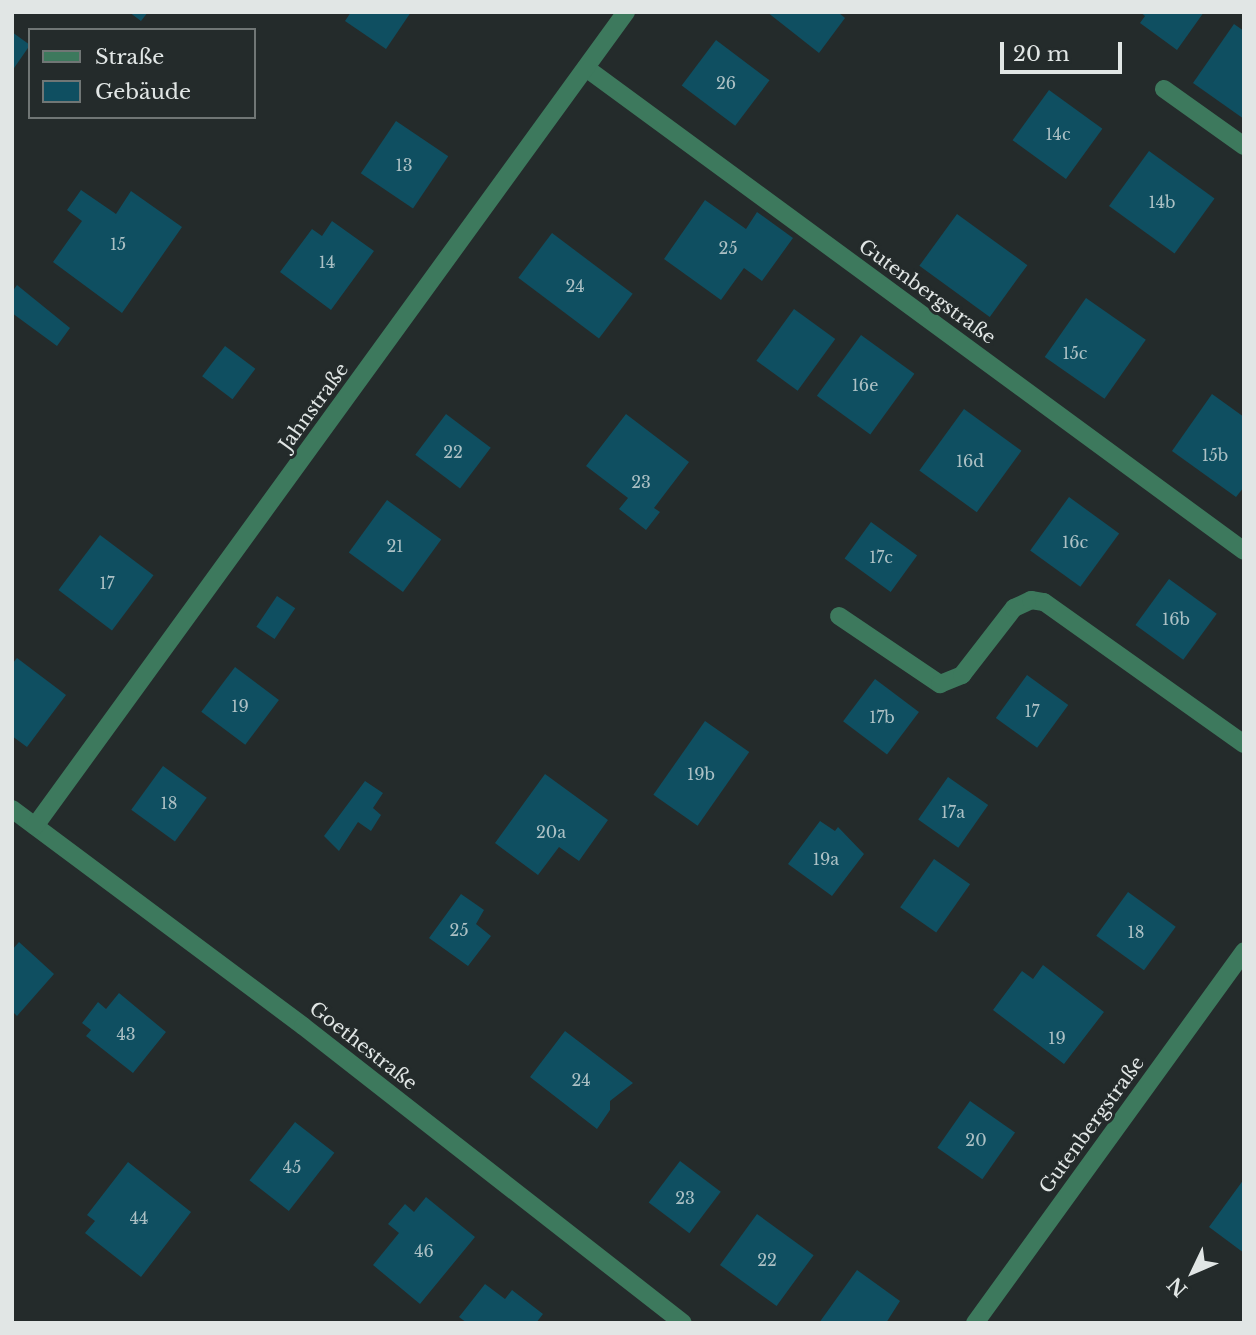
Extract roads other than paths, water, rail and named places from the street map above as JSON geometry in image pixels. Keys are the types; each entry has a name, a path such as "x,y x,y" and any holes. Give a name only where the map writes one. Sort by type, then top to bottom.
{"street":[{"name":"Jahnstraße","path":"35,826 626,12"},
{"name":"Gutenbergstraße","path":"586,68 1244,551"},
{"path":"1164,89 1244,146"},
{"path":"839,615 940,684 962,675 1014,608 1031,600 1044,603 1244,744"},
{"name":"Goethestraße","path":"12,809 303,1026 683,1323"},
{"name":"Gutenbergstraße","path":"975,1323 1244,951"}]}
